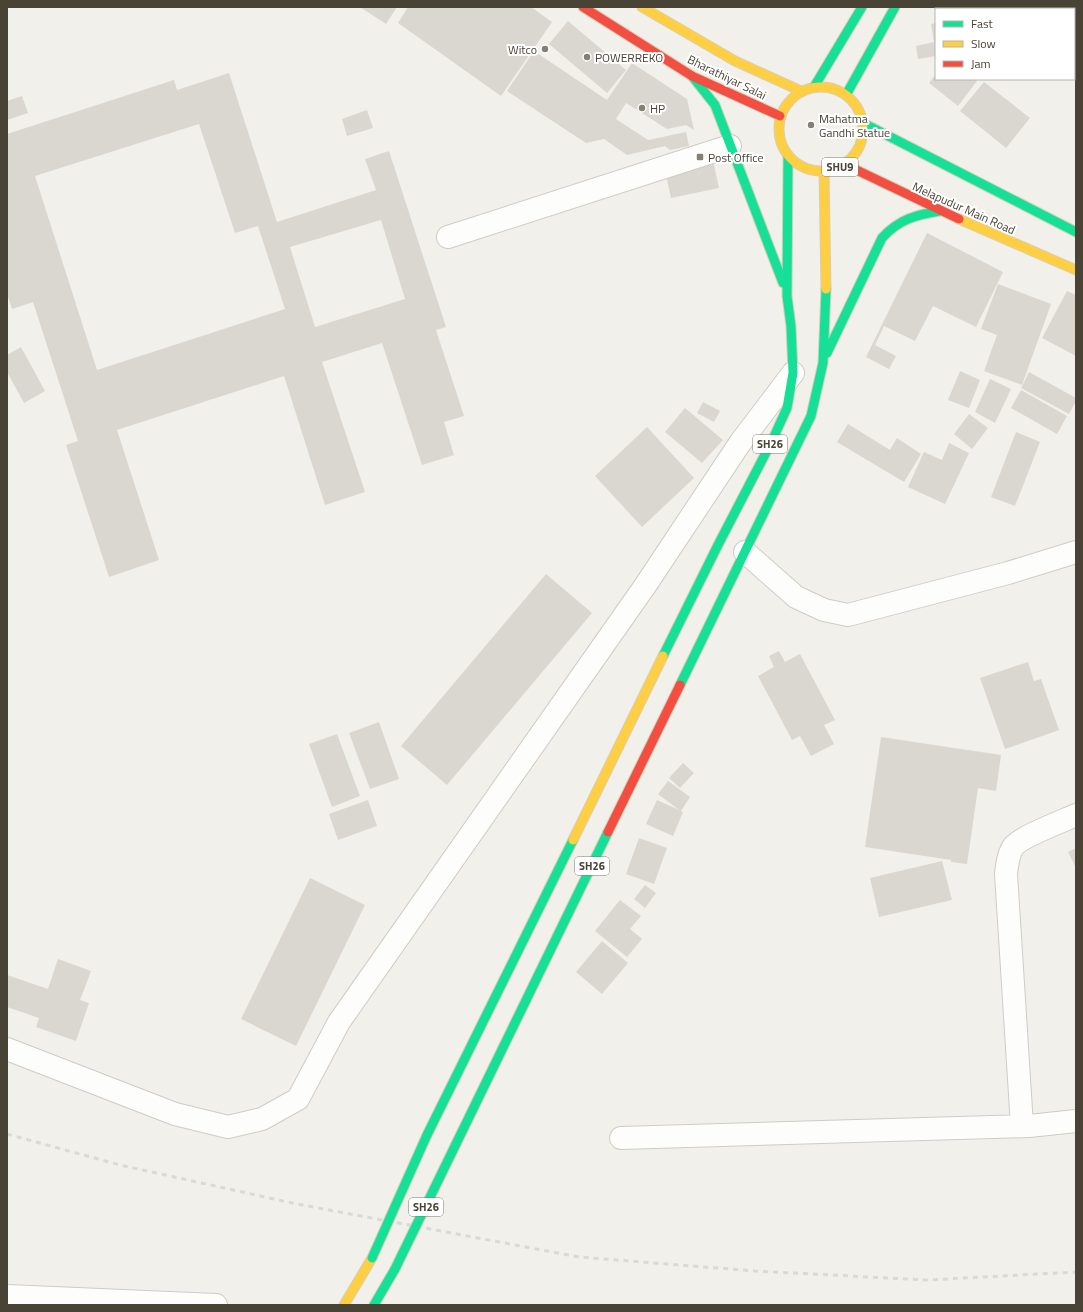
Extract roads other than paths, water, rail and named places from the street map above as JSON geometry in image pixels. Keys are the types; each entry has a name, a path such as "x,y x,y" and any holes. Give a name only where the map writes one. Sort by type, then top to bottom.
{"main road":[{"name":"Bharathiyar Salai","path":"583,7 692,76 780,116"},
{"name":"Bharathiyar Salai","path":"642,7 735,61 801,91"},
{"path":"814,87 862,7"},
{"path":"846,95 895,7"},
{"path":"692,76 714,105 787,296"},
{"name":"SHU9","path":"814,87 836,89 846,95 854,103 860,113 863,124 859,147 853,157 844,164 834,169 824,171 810,170 798,165 788,156 781,144 778,130 780,116 792,97 801,91 814,87"},
{"path":"863,124 1076,232"},
{"name":"SH26","path":"344,1305 372,1258 427,1135 715,552 772,441 787,408 793,373 791,326 787,296 788,156"},
{"name":"Melapudur Main Road","path":"844,164 940,211 1076,270"},
{"name":"SH26","path":"374,1305 395,1269 810,416 823,363 826,299 824,171"},
{"path":"823,363 882,238 889,229 905,219 919,214 940,211"}],"street":[{"path":"448,237 730,146"},
{"path":"7,1049 175,1114 228,1127 262,1120 298,1099 339,1022 640,592 740,443 793,373"},
{"path":"745,552 796,597 824,610 848,614 1008,573 1076,552"},
{"path":"1022,1126 1006,874 1007,861 1013,847 1021,840 1076,815"},
{"path":"621,1138 1022,1126 1076,1121"},
{"path":"7,1296 216,1305"}],"railway":[{"path":"7,1134 120,1165 292,1203 579,1257 755,1271 927,1280 1076,1272"}],"place":[{"name":"Witco","path":"545,49"},
{"name":"POWERREKO","path":"587,57"},
{"name":"HP","path":"642,108"},
{"name":"Mahatma Gandhi Statue","path":"811,125"},
{"name":"Post Office","path":"700,157"}]}
